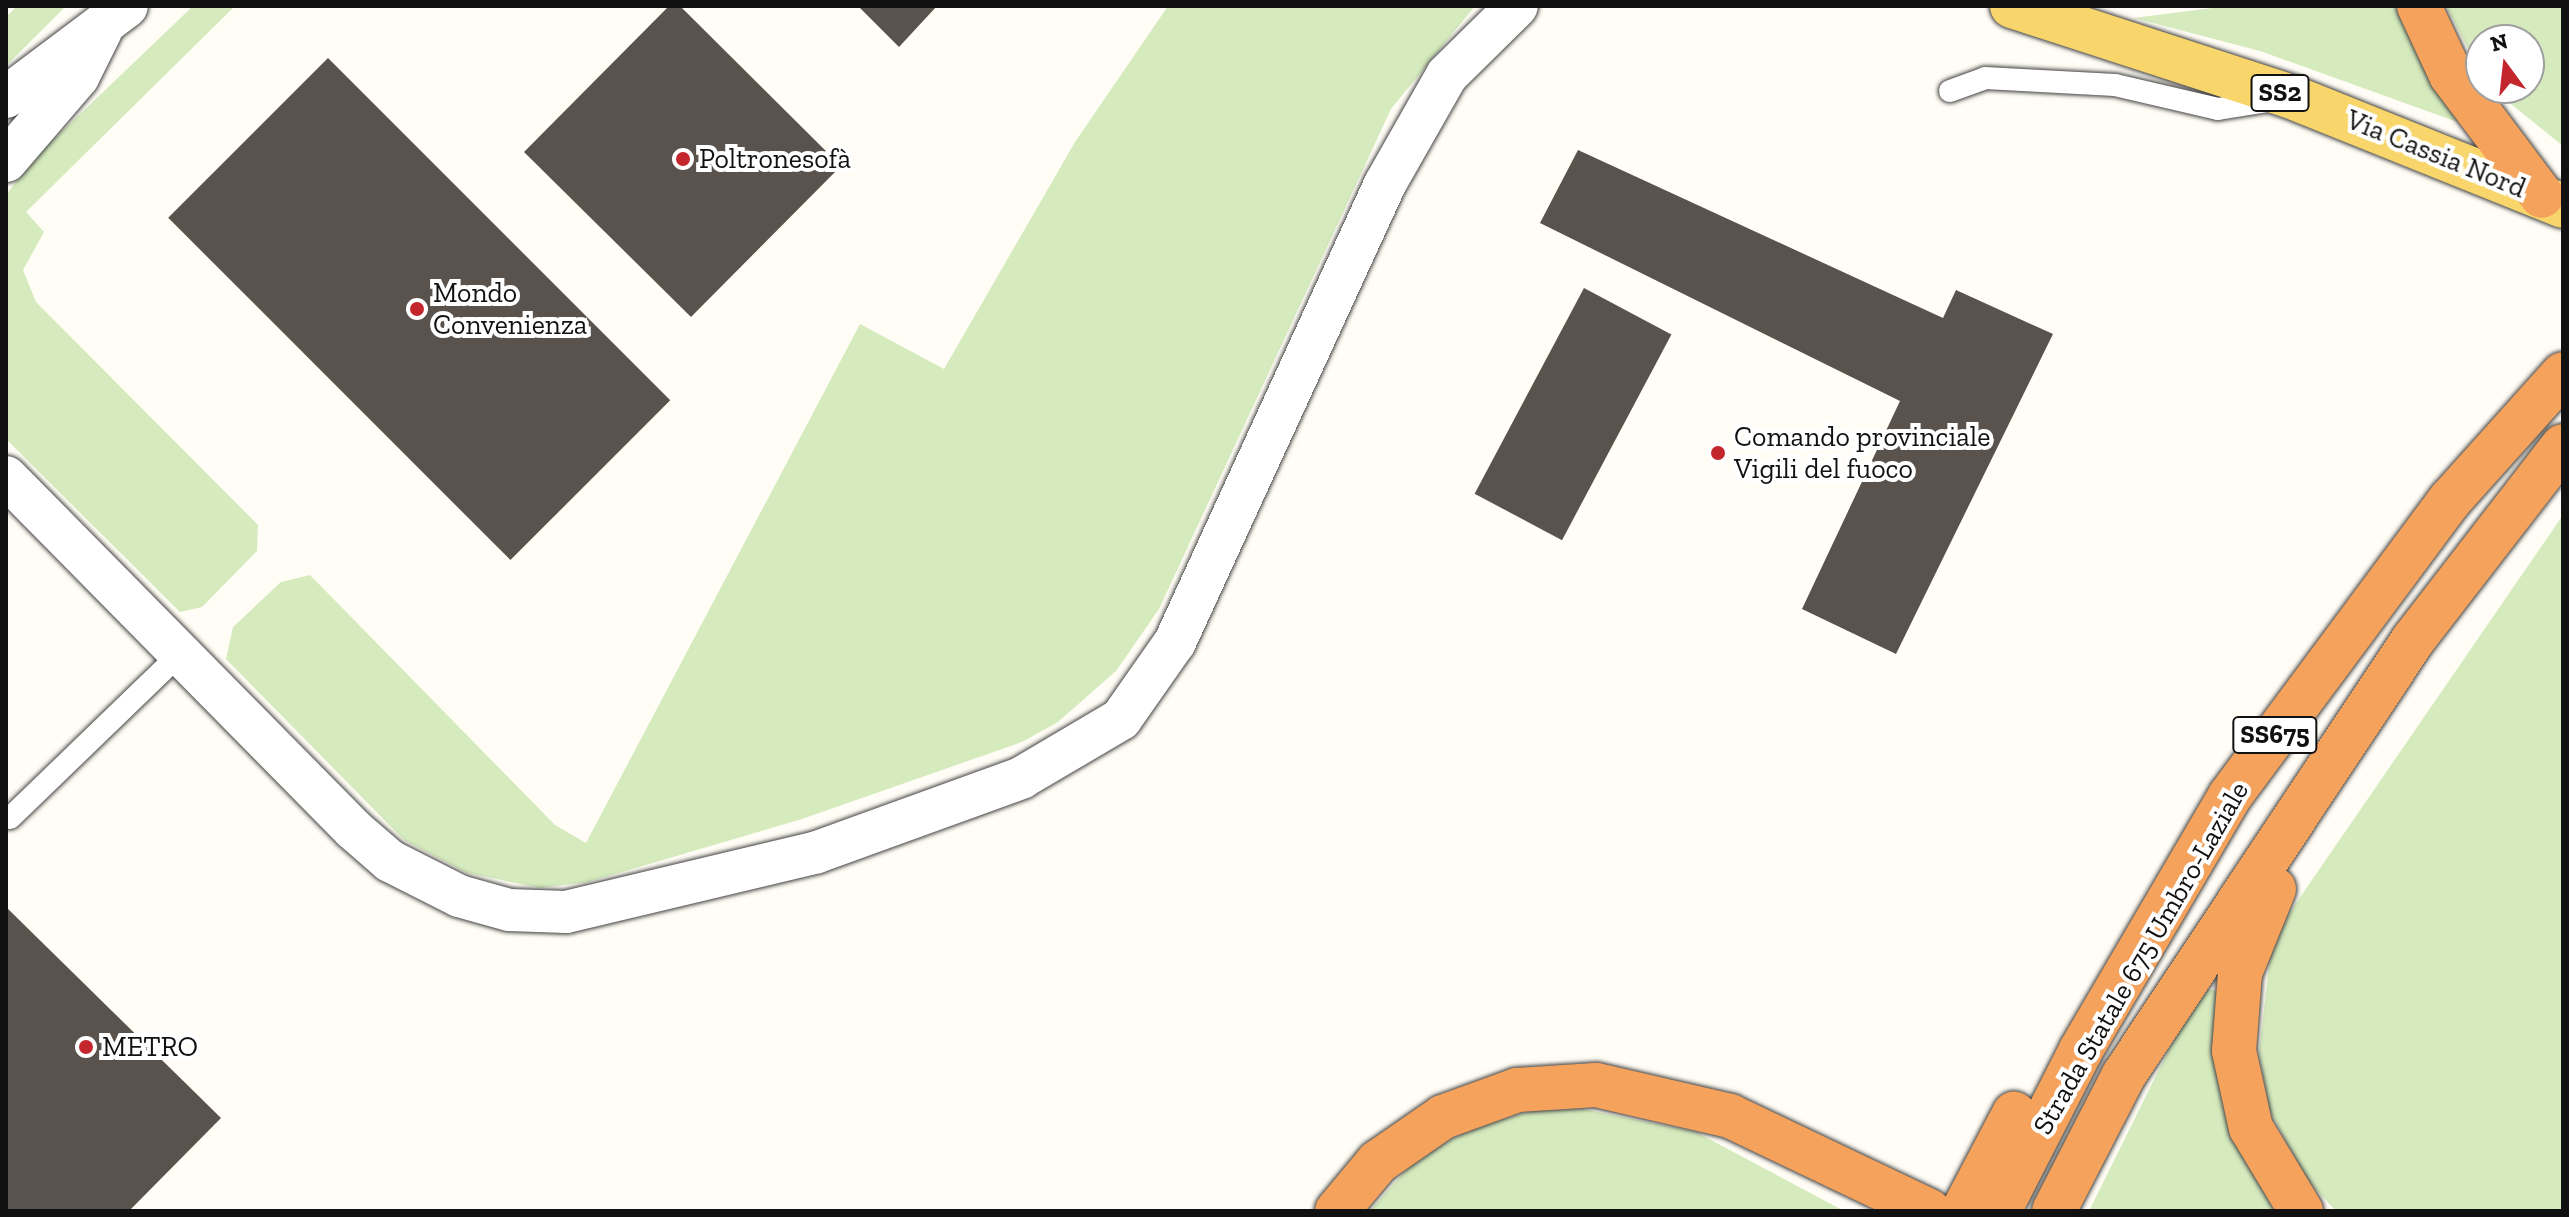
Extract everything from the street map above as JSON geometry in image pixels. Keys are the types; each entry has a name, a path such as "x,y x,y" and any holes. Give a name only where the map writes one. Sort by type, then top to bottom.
{"highway":[{"path":"2419,6 2451,75 2552,201"},
{"name":"Strada Statale 675 Umbro-Laziale","path":"1999,1211 2026,1125 2230,796 2450,500 2563,374"},
{"name":"Strada Statale 675 Umbro-Laziale","path":"2054,1211 2080,1155 2124,1075 2413,640 2563,446"},
{"path":"2301,1211 2268,1163 2240,1090 2240,973 2268,900 2413,640"},
{"path":"1337,1211 1378,1162 1443,1117 1517,1090 1596,1085 1730,1116 1929,1211"},
{"path":"1963,1211 2026,1125"}],"main road":[{"name":"Via Cassia Nord","path":"2012,6 2292,97 2552,201"}],"street":[{"path":"6,477 390,861 459,896 509,910 566,912 671,892 817,852 1021,778 1121,719 1175,642 1385,184 1447,75 1517,6"},
{"path":"6,97 71,42 114,18"},
{"path":"6,161 78,77 114,18"}],"lane":[{"path":"1950,91 1985,78 2115,85 2218,109 2292,97"},
{"path":"10,818 183,651"}],"green space":[{"path":"17,6 66,6 6,66 6,17"},
{"path":"193,6 235,6 26,212 44,232 23,270 36,302 258,525 257,551 202,607 180,612 6,439 6,195 32,160"},
{"path":"1168,6 1475,6 1391,109 1159,609 1116,671 1058,722 1022,742 802,819 588,882 540,888 467,873 404,840 226,659 233,627 281,582 310,575 555,825 586,843 860,324 944,369 1075,142"},
{"path":"2228,6 2401,6 2463,124 2260,51 2134,18"},
{"path":"2446,6 2563,6 2563,146 2511,104 2545,104 2545,24 2465,24 2465,42"},
{"path":"2563,515 2563,1211 2336,1211 2308,1181 2269,1110 2259,1053 2270,958 2281,925"},
{"path":"2200,987 2217,991 2238,1145 2274,1211 2089,1211"},
{"path":"1583,1109 1696,1132 1844,1211 1370,1211 1416,1159 1471,1129 1531,1111"}],"building":[{"name":"Poltronesofà","path":"669,6 680,6 841,166 691,317 524,152"},
{"path":"858,6 937,6 899,47"},
{"name":"Mondo Convenienza","path":"328,58 670,400 510,560 168,218"},
{"path":"1578,150 1943,318 1956,290 2053,334 1896,654 1802,609 1900,401 1540,223"},
{"path":"1584,288 1671,334 1562,540 1475,494"},
{"path":"6,907 221,1118 129,1211 6,1211"}],"place":[{"name":"Poltronesofà","path":"683,159"},
{"name":"Mondo Convenienza","path":"417,309"},
{"name":"Comando provinciale Vigili del fuoco","path":"1718,453"},
{"name":"METRO","path":"86,1047"}]}
